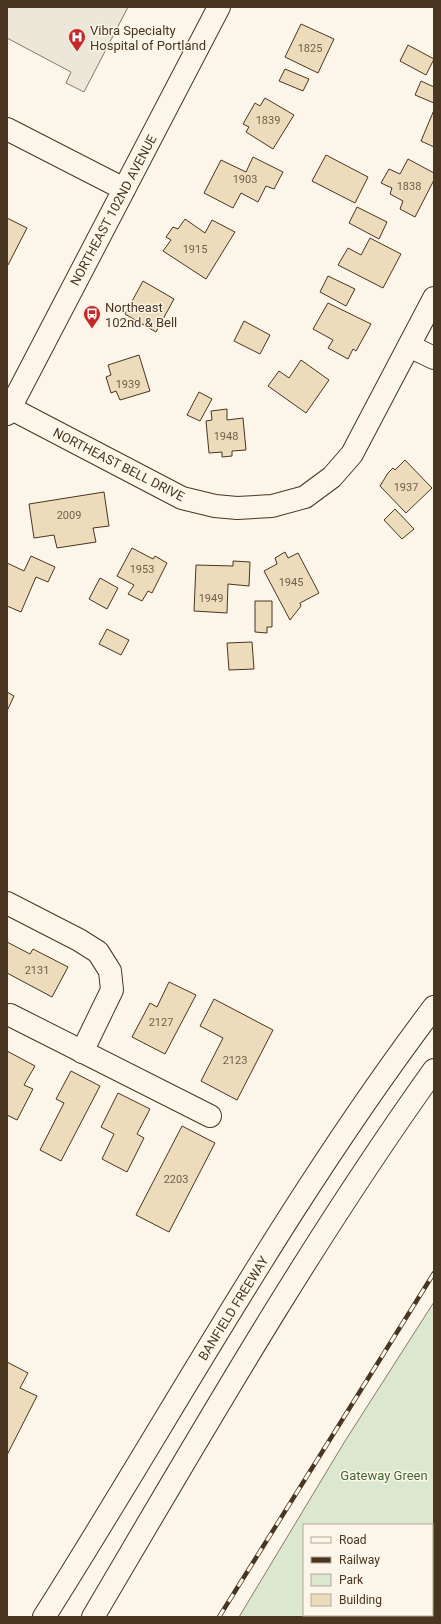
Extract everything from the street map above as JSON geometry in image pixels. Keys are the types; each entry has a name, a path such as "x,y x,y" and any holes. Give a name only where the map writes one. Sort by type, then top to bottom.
{"main road":[{"name":"NORTHEAST 102ND AVENUE","path":"9,411 219,7"},
{"path":"7,129 124,189"},
{"name":"NORTHEAST BELL DRIVE","path":"9,411 182,498 215,506 237,508 272,506 305,497 332,477 352,454 434,298"},
{"path":"409,346 434,358"},
{"path":"7,904 79,940 98,952 110,972 112,990 82,1052"},
{"name":"BANFIELD FREEWAY","path":"44,1617 108,1517 195,1370 276,1238 362,1108 434,1007"},
{"path":"10,1015 210,1116"},
{"path":"93,1617 284,1296 392,1129 434,1070"}],"green space":[{"name":"Gateway Green","path":"434,1302 434,1617 239,1617 345,1441"}],"shaded area":[{"path":"7,7 128,7 84,92 66,83 71,72 7,38"}],"building":[{"path":"301,24 334,39 318,73 285,57"},
{"path":"408,45 434,59 426,75 400,61"},
{"path":"285,69 309,79 303,91 279,81"},
{"path":"421,81 434,87 434,103 415,95"},
{"path":"265,98 294,115 273,149 246,132 249,127 243,124 255,103 260,106"},
{"path":"434,110 434,147 421,141"},
{"path":"326,155 368,177 355,203 312,181"},
{"path":"253,157 283,172 274,189 266,186 258,202 241,193 233,208 204,193 221,160 246,172"},
{"path":"408,159 434,173 434,180 415,217 400,209 403,201 390,194 392,188 381,183 389,169 400,174"},
{"path":"357,207 387,222 379,239 349,223"},
{"path":"7,218 27,228 8,265 7,264"},
{"path":"185,219 205,233 212,220 235,232 206,279 163,251 171,240 166,237 173,227 178,229"},
{"path":"370,238 401,254 383,288 338,265 348,248 361,255"},
{"path":"328,276 355,289 346,306 320,292"},
{"path":"143,281 174,299 156,332 125,314"},
{"path":"328,303 371,324 356,351 353,349 348,359 328,348 333,340 313,329"},
{"path":"244,321 270,335 260,354 234,341"},
{"path":"139,355 150,391 120,400 116,391 111,393 106,377 111,375 108,365"},
{"path":"301,360 329,380 306,413 268,386 279,371 289,378"},
{"path":"199,392 212,399 200,421 187,415"},
{"path":"227,409 227,420 243,418 246,450 232,451 232,456 222,457 222,452 209,453 206,421 212,420 211,411"},
{"path":"405,460 432,488 406,513 380,486 388,473 393,468 395,470"},
{"path":"104,492 109,526 93,528 96,542 57,548 54,535 34,538 29,504"},
{"path":"395,509 414,529 402,539 384,520"},
{"path":"132,548 153,559 155,556 167,563 152,593 148,591 142,601 128,594 134,585 117,576"},
{"path":"285,552 288,558 298,553 319,593 300,603 301,606 290,620 264,571 277,564 275,558"},
{"path":"31,556 55,567 48,582 36,577 21,612 7,606 7,563 24,571"},
{"path":"233,561 250,562 249,586 228,584 227,613 194,611 196,565 233,566"},
{"path":"100,578 118,588 107,609 89,599"},
{"path":"255,601 272,601 272,627 267,627 267,633 255,632"},
{"path":"107,629 129,640 121,655 99,644"},
{"path":"252,642 254,669 229,670 227,643"},
{"path":"7,692 14,696 7,711"},
{"path":"7,942 30,954 33,949 68,967 52,997 7,973"},
{"path":"169,982 196,995 165,1054 132,1037 150,1003 157,1007"},
{"path":"214,999 273,1030 237,1100 201,1081 223,1038 200,1026"},
{"path":"7,1051 35,1066 24,1085 33,1089 17,1120 7,1115"},
{"path":"71,1071 100,1086 61,1161 40,1150 64,1103 56,1099"},
{"path":"118,1093 150,1109 137,1134 144,1138 127,1172 102,1159 114,1134 101,1127"},
{"path":"182,1126 215,1143 169,1232 136,1215"},
{"path":"7,1362 28,1373 20,1388 37,1396 7,1455"}],"railway":[{"path":"219,1617 434,1273"}],"place":[{"name":"Vibra Specialty Hospital of Portland","path":"77,52"},
{"name":"Northeast 102nd & Bell","path":"92,329"}]}
